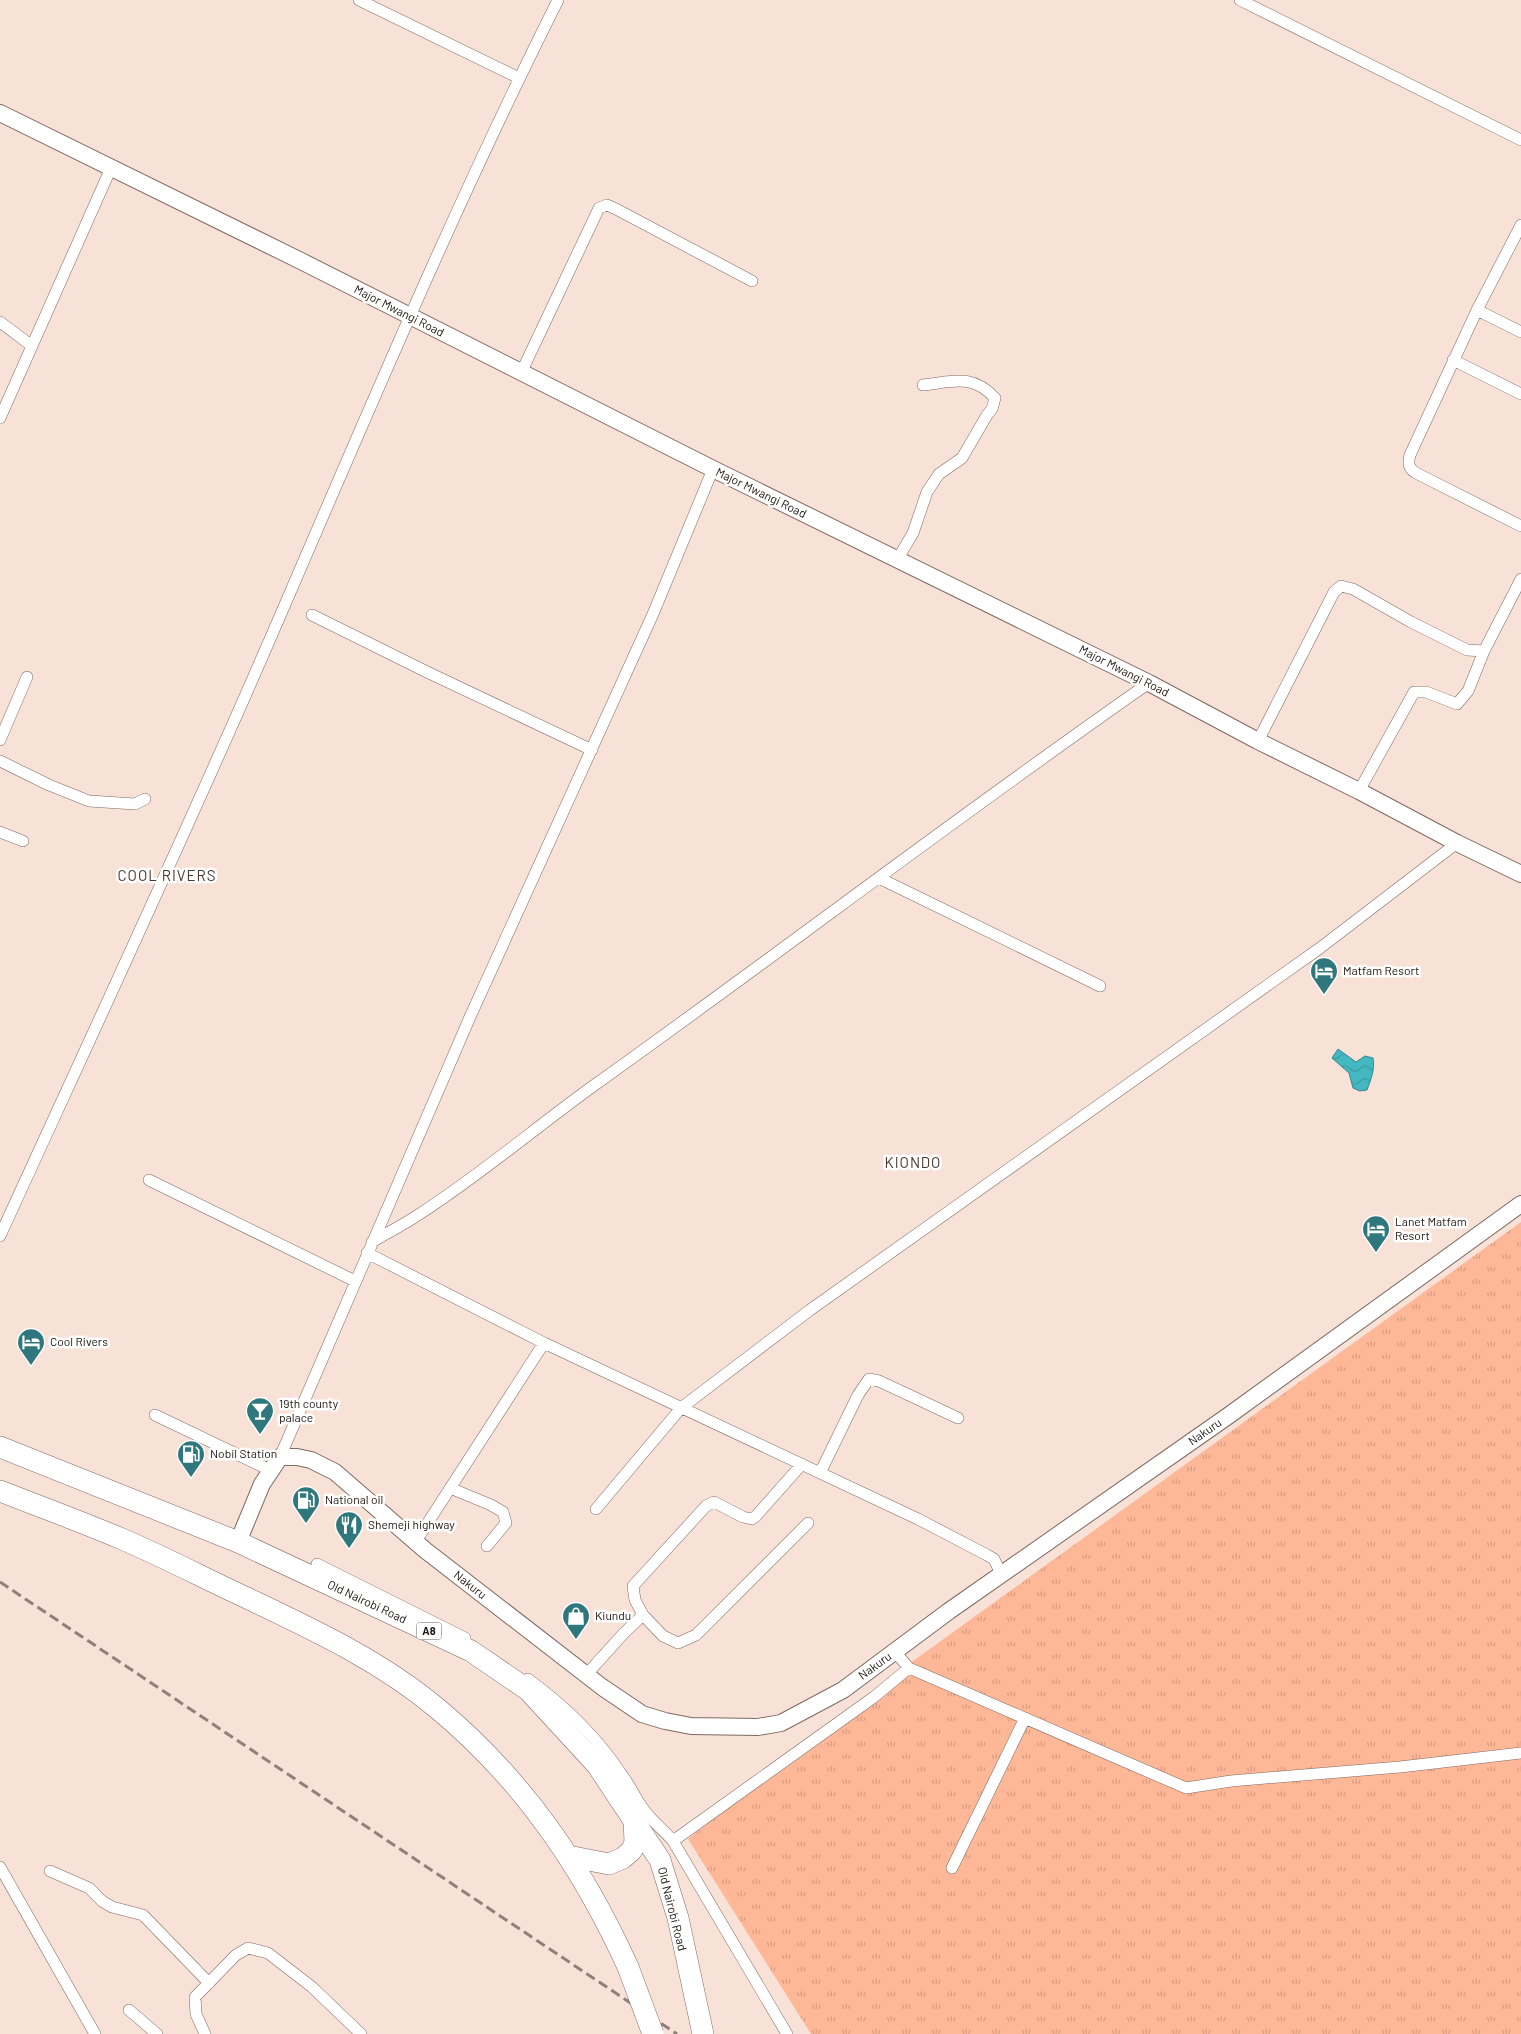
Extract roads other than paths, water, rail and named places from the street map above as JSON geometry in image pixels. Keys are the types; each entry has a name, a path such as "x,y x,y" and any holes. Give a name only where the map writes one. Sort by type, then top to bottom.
{"highway":[{"name":"Old Nairobi Road","path":"0,1447 238,1542 471,1651 528,1690 584,1749 616,1792 660,1860 678,1918 703,2034"},
{"path":"0,1491 122,1539 325,1635 386,1671 438,1709 498,1766 542,1818 568,1856 593,1896 628,1966 652,2034"},
{"path":"568,1856 608,1864 623,1858 632,1850 635,1842 634,1820"}],"street":[{"path":"359,0 519,78"},
{"path":"0,1236 258,667 409,317 519,78 558,0"},
{"path":"1240,0 1521,140"},
{"name":"Major Mwangi Road","path":"0,112 299,260 713,469 1149,683 1258,741 1521,874"},
{"path":"0,418 111,168"},
{"path":"520,373 600,208 607,206 616,210 752,281"},
{"path":"1521,225 1453,360 1408,463 1411,469 1521,526"},
{"path":"1477,310 1521,332"},
{"path":"0,322 32,346"},
{"path":"1453,360 1521,394"},
{"path":"897,560 913,533 927,492 939,474 962,458 986,414 992,409 995,398 985,387 969,380 923,385"},
{"path":"238,1542 262,1484 275,1464 488,978 653,614 713,469"},
{"path":"1359,791 1414,692 1426,692 1457,704 1468,691 1484,651 1521,579"},
{"path":"1258,741 1334,592 1341,586 1353,589 1411,622 1467,650 1484,651"},
{"path":"312,615 592,750"},
{"path":"0,740 27,677"},
{"path":"370,1247 419,1215 1076,734 1149,683"},
{"path":"0,761 89,802 135,804 145,799"},
{"path":"0,832 23,841"},
{"path":"596,1509 681,1408 810,1310 1320,948 1457,843"},
{"path":"879,878 1100,986"},
{"path":"149,1180 355,1281"},
{"name":"Nakuru","path":"275,1464 297,1457 311,1460 335,1472 425,1550 586,1675 642,1714 691,1726 758,1727 781,1723 843,1690 1001,1574 1228,1416 1521,1204"},
{"path":"370,1247 544,1343 918,1519 994,1559 1001,1574"},
{"path":"416,1541 544,1343"},
{"path":"820,1473 858,1395 869,1379 879,1381 958,1418"},
{"path":"155,1414 275,1464"},
{"path":"802,1464 752,1519 743,1517 714,1502 706,1506 633,1586 635,1600 643,1615 663,1636 678,1643 696,1635 808,1523"},
{"path":"450,1488 502,1512 506,1523 487,1546"},
{"path":"317,1564 475,1643 558,1701 605,1752 624,1777 641,1807 673,1841 787,2034"},
{"path":"586,1675 643,1615"},
{"path":"895,1652 909,1668 1186,1788 1231,1781 1400,1767 1521,1753"},
{"path":"673,1841 874,1697 909,1668"},
{"path":"952,1868 1025,1718"},
{"path":"0,1868 95,2034"},
{"path":"50,1871 89,1888 102,1901 112,1906 143,1915 209,1983"},
{"path":"204,2034 196,2014 195,1997 236,1955 248,1948 268,1954 312,1987 361,2034"},
{"path":"129,2010 157,2034"}],"water":[{"path":"1338,1049 1356,1062 1365,1056 1373,1058 1373,1070 1367,1090 1360,1091 1353,1088 1349,1073 1332,1058"}],"railway":[{"path":"0,1582 677,2034"}],"place":[{"name":"Matfam Resort","path":"1324,995"},
{"name":"Lanet Matfam Resort","path":"1376,1253"},
{"name":"Cool Rivers","path":"31,1366"},
{"name":"19th county palace","path":"260,1435"},
{"name":"Nobil Station","path":"191,1478"},
{"name":"National oil","path":"306,1524"},
{"name":"Shemeji highway","path":"349,1549"},
{"name":"Kiundu","path":"576,1640"}],"district":[{"name":"COOL RIVERS","path":"167,876"},
{"name":"KIONDO","path":"913,1163"}]}
